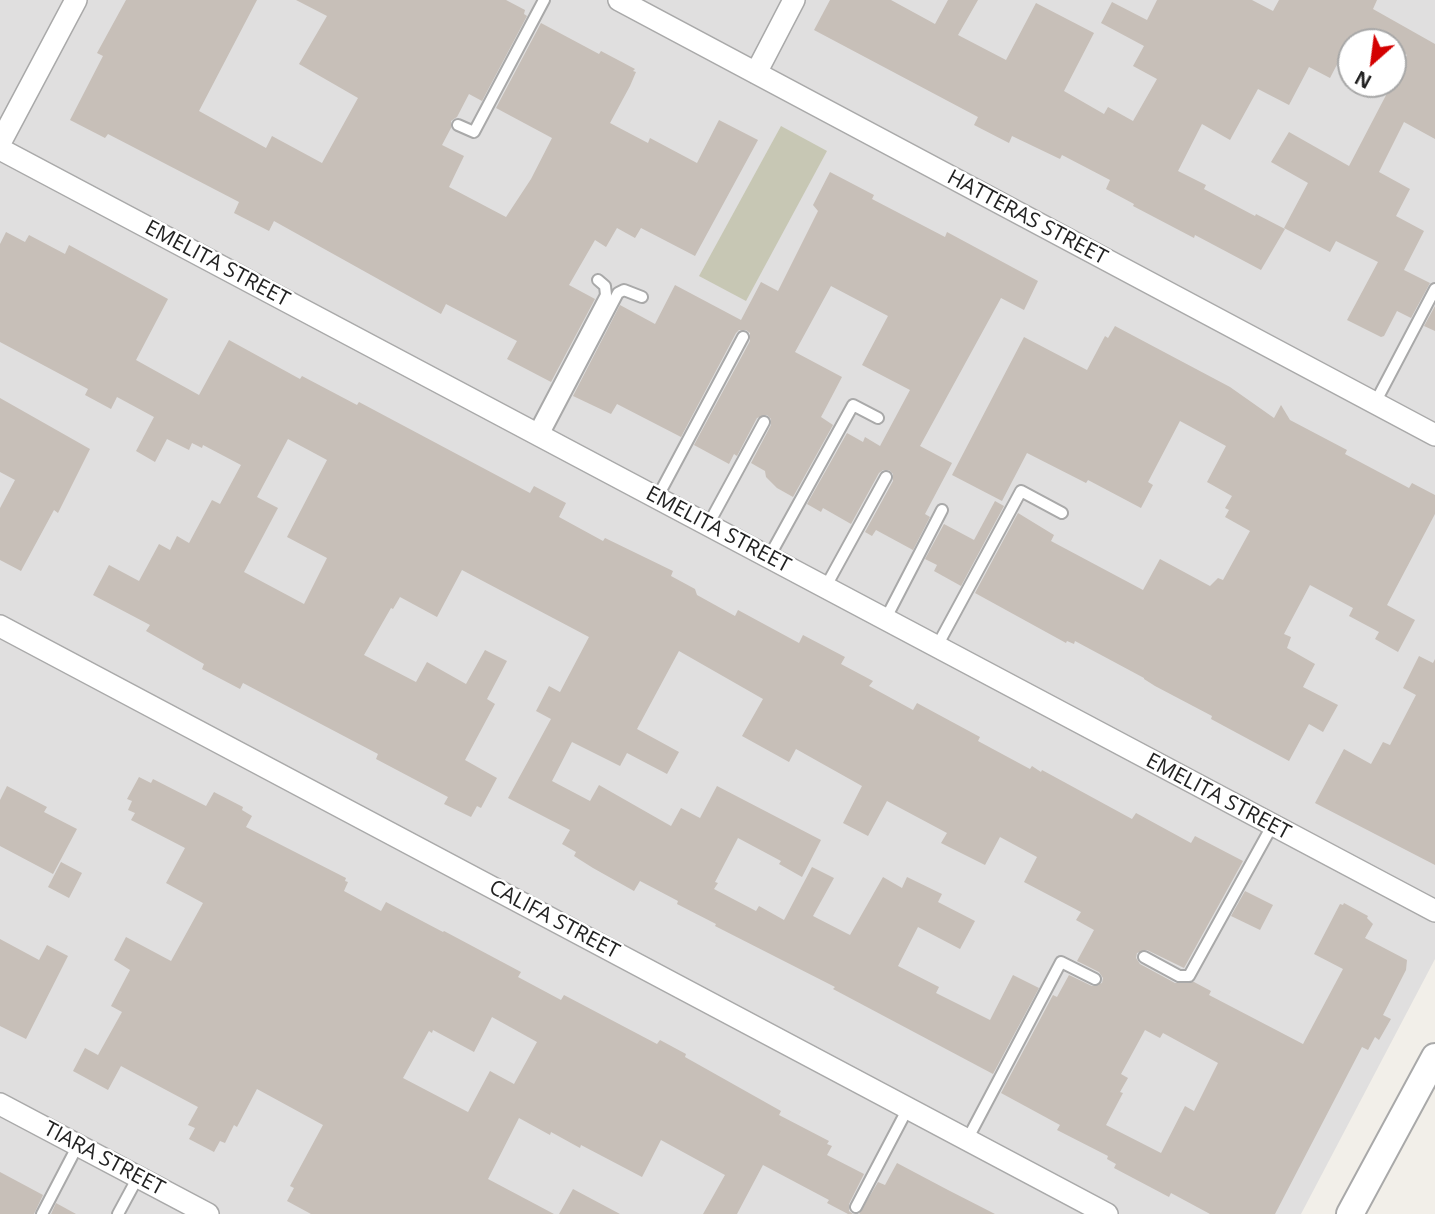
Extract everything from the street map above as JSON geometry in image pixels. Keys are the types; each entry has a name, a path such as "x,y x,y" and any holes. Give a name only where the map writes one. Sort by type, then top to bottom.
{"street":[{"path":"0,143 76,0"},
{"name":"HATTERAS STREET","path":"619,0 1435,435"},
{"path":"755,74 794,0"},
{"name":"EMELITA STREET","path":"0,149 1435,911"},
{"name":"CALIFA STREET","path":"0,626 1107,1214"},
{"path":"1350,1214 1435,1057"},
{"name":"TIARA STREET","path":"0,1104 208,1214"}],"lane":[{"path":"457,125 474,132 544,0"},
{"path":"538,434 606,295 605,286 598,280"},
{"path":"1374,403 1435,289"},
{"path":"538,434 618,293 624,290 642,297"},
{"path":"657,498 743,337"},
{"path":"769,557 853,405 878,418"},
{"path":"708,525 764,422"},
{"path":"825,588 886,477"},
{"path":"936,648 1021,491 1062,513"},
{"path":"885,620 942,510"},
{"path":"1144,957 1179,976 1189,976 1272,826"},
{"path":"967,1140 1061,962 1095,979"},
{"path":"856,1206 908,1108"},
{"path":"42,1214 78,1145"},
{"path":"118,1214 138,1177"}],"shaded area":[{"path":"0,0 1435,0 1435,959 1301,1214 0,1214"},
{"path":"781,126 827,151 746,301 699,276"}],"building":[{"path":"126,0 257,0 199,111 266,148 272,136 322,163 358,98 299,64 327,16 296,0 506,0 525,10 524,14 527,16 482,101 469,94 457,117 451,121 451,128 442,145 464,156 449,187 506,217 531,179 552,138 496,108 541,23 599,54 601,51 635,69 630,86 610,123 648,143 650,138 697,163 719,120 758,140 695,256 641,228 635,238 617,228 606,247 595,240 569,285 595,299 551,382 507,359 517,341 446,304 441,314 274,221 269,231 234,213 239,202 108,134 105,138 70,120 103,56 97,53"},
{"path":"830,0 891,0 935,24 948,0 978,0 958,35 1006,60 1036,3 1094,33 1064,91 1104,114 1108,107 1133,121 1157,79 1133,66 1144,46 1101,23 1112,2 1147,20 1157,0 1252,0 1273,11 1279,0 1377,0 1373,9 1407,28 1337,28 1337,64 1330,78 1309,67 1289,105 1258,89 1230,140 1202,124 1178,171 1206,185 1204,189 1285,229 1261,270 1133,206 1134,204 1106,189 1110,180 1062,155 1060,159 1012,136 1009,143 974,125 978,117 814,30"},
{"path":"1407,28 1435,44 1435,139 1404,122 1379,172 1410,189 1396,216 1424,231 1404,270 1430,283 1411,318 1397,311 1381,337 1347,320 1378,262 1336,241 1330,252 1284,228 1308,183 1271,162 1289,132 1349,166 1385,98 1407,98"},
{"path":"830,172 874,195 872,199 945,237 947,232 1038,281 1024,310 1001,298 920,446 952,463 925,514 930,517 913,550 876,530 872,536 865,532 893,481 893,474 889,470 879,473 851,524 823,508 821,512 807,504 847,433 863,442 865,437 880,446 910,390 862,365 888,316 831,286 795,352 842,377 821,417 833,425 793,497 777,488 766,477 765,471 751,463 771,425 771,419 767,415 757,418 737,456 734,454 729,464 694,445 750,341 750,333 746,330 736,333 681,437 617,404 611,414 573,396 620,305 655,324 675,285 741,320 761,282 778,291 818,211 813,205"},
{"path":"6,232 25,242 29,235 65,254 69,245 168,299 136,360 199,395 229,340 300,379 302,376 357,405 359,402 530,493 534,486 566,503 559,517 603,541 605,538 673,571 671,576 695,589 697,595 735,616 738,610 799,643 803,635 845,657 841,664 873,681 869,686 913,710 917,703 980,737 978,741 1030,769 1032,766 1041,772 1042,770 1132,819 1136,813 1191,843 1195,836 1243,861 1184,968 1147,950 1137,953 1136,958 1140,964 1175,983 1194,982 1211,991 1209,995 1303,1044 1343,969 1314,954 1340,904 1344,903 1368,916 1373,924 1365,938 1407,960 1406,970 1383,1015 1391,1019 1379,1040 1375,1037 1368,1050 1362,1047 1275,1214 1210,1214 1171,1193 1169,1197 1114,1168 1116,1164 1107,1159 1108,1156 1057,1130 1060,1125 1001,1093 1053,995 1057,997 1069,975 1092,986 1102,983 1103,978 1099,972 1077,961 1094,930 1076,920 1081,912 1024,882 1037,857 1000,837 985,865 941,843 947,833 887,801 868,836 843,823 862,786 796,749 789,762 742,736 763,699 679,651 637,729 679,752 667,774 627,753 620,766 572,742 552,781 590,801 599,785 671,826 681,808 700,818 717,786 821,840 802,877 779,864 781,861 738,838 715,882 718,883 714,889 756,911 759,906 784,920 812,867 834,878 813,916 850,935 883,877 902,888 907,877 942,894 938,902 975,921 960,949 918,927 898,966 939,987 936,993 990,1020 1013,975 1039,988 993,1074 833,989 835,987 715,926 716,924 677,904 678,901 640,881 634,891 593,868 574,856 576,852 562,844 570,830 508,798 551,719 536,711 549,686 560,692 589,637 462,570 437,617 400,597 393,609 391,608 364,655 416,682 427,662 466,684 485,650 507,661 487,699 495,704 465,760 497,778 481,808 477,806 471,817 444,804 448,797 376,759 378,754 243,683 240,689 202,669 204,664 146,631 150,625 93,595 109,565 139,581 159,544 170,550 177,536 189,543 212,500 220,504 241,465 203,445 202,448 192,443 189,450 167,439 155,462 136,451 154,417 117,397 111,409 85,395 88,389 0,342 0,244","holes":["288,439 327,460 287,537 327,558 304,604 244,572 278,508 257,497","1145,1030 1160,1038 1163,1033 1218,1063 1194,1111 1185,1106 1161,1153 1106,1125 1128,1078 1121,1074"]},
{"path":"1435,306 1435,331 1424,326"},
{"path":"1115,326 1230,387 1274,418 1281,405 1290,420 1347,450 1345,454 1409,488 1412,483 1435,495 1435,514 1387,605 1415,620 1398,652 1375,639 1379,632 1349,616 1353,608 1310,585 1284,634 1291,637 1287,648 1315,664 1303,687 1338,705 1323,732 1309,724 1289,761 1075,641 1074,644 1067,641 1066,643 975,593 1018,513 1054,535 1051,541 1143,590 1160,559 1210,586 1218,578 1223,580 1250,531 1225,517 1229,510 1225,508 1232,496 1207,482 1226,446 1180,421 1148,482 1153,485 1141,508 1088,480 1086,483 1027,453 1002,501 952,475 1024,337 1087,370 1105,336 1108,338"},
{"path":"0,398 90,449 58,513 54,510 21,571 0,560 0,508 15,480 0,472"},
{"path":"995,501 1004,506 961,586 934,571 937,565 925,559 944,524 974,540"},
{"path":"1419,656 1433,663 1435,659 1435,865 1315,803 1344,749 1371,764 1383,742 1390,745 1416,695 1403,688"},
{"path":"139,777 151,783 153,779 206,806 214,792 243,807 242,810 252,816 246,827 346,878 345,881 348,882 344,891 381,911 386,902 521,972 518,977 561,1000 564,995 657,1044 660,1040 686,1054 685,1057 781,1111 779,1115 829,1141 827,1144 832,1146 827,1155 864,1174 849,1204 849,1211 853,1214 827,1203 829,1200 763,1165 737,1214 703,1214 725,1175 661,1140 642,1177 581,1145 580,1148 551,1132 550,1135 519,1118 488,1179 554,1214 311,1214 287,1201 294,1188 290,1186 323,1125 257,1089 237,1127 234,1125 225,1143 220,1141 214,1152 189,1139 195,1128 188,1125 198,1107 121,1066 108,1090 73,1071 85,1048 98,1055 122,1012 111,1006 130,970 114,960 126,937 171,961 203,903 166,883 185,848 131,820 135,813 128,810 132,801 127,799","holes":["492,1017 537,1042 514,1084 490,1071 468,1112 403,1078 429,1031 432,1033 433,1030 474,1052"]},
{"path":"7,786 47,807 44,812 77,829 53,874 0,846 0,800"},
{"path":"61,862 82,873 69,898 48,887"},
{"path":"1245,891 1273,905 1260,930 1231,916"},
{"path":"0,939 39,960 47,945 68,956 26,1039 0,1026"},
{"path":"897,1163 995,1214 859,1214 878,1182 885,1185"},
{"path":"0,1172 43,1195 34,1214 0,1214"},
{"path":"573,1189 620,1214 559,1214"},
{"path":"56,1203 76,1214 51,1214"}]}
